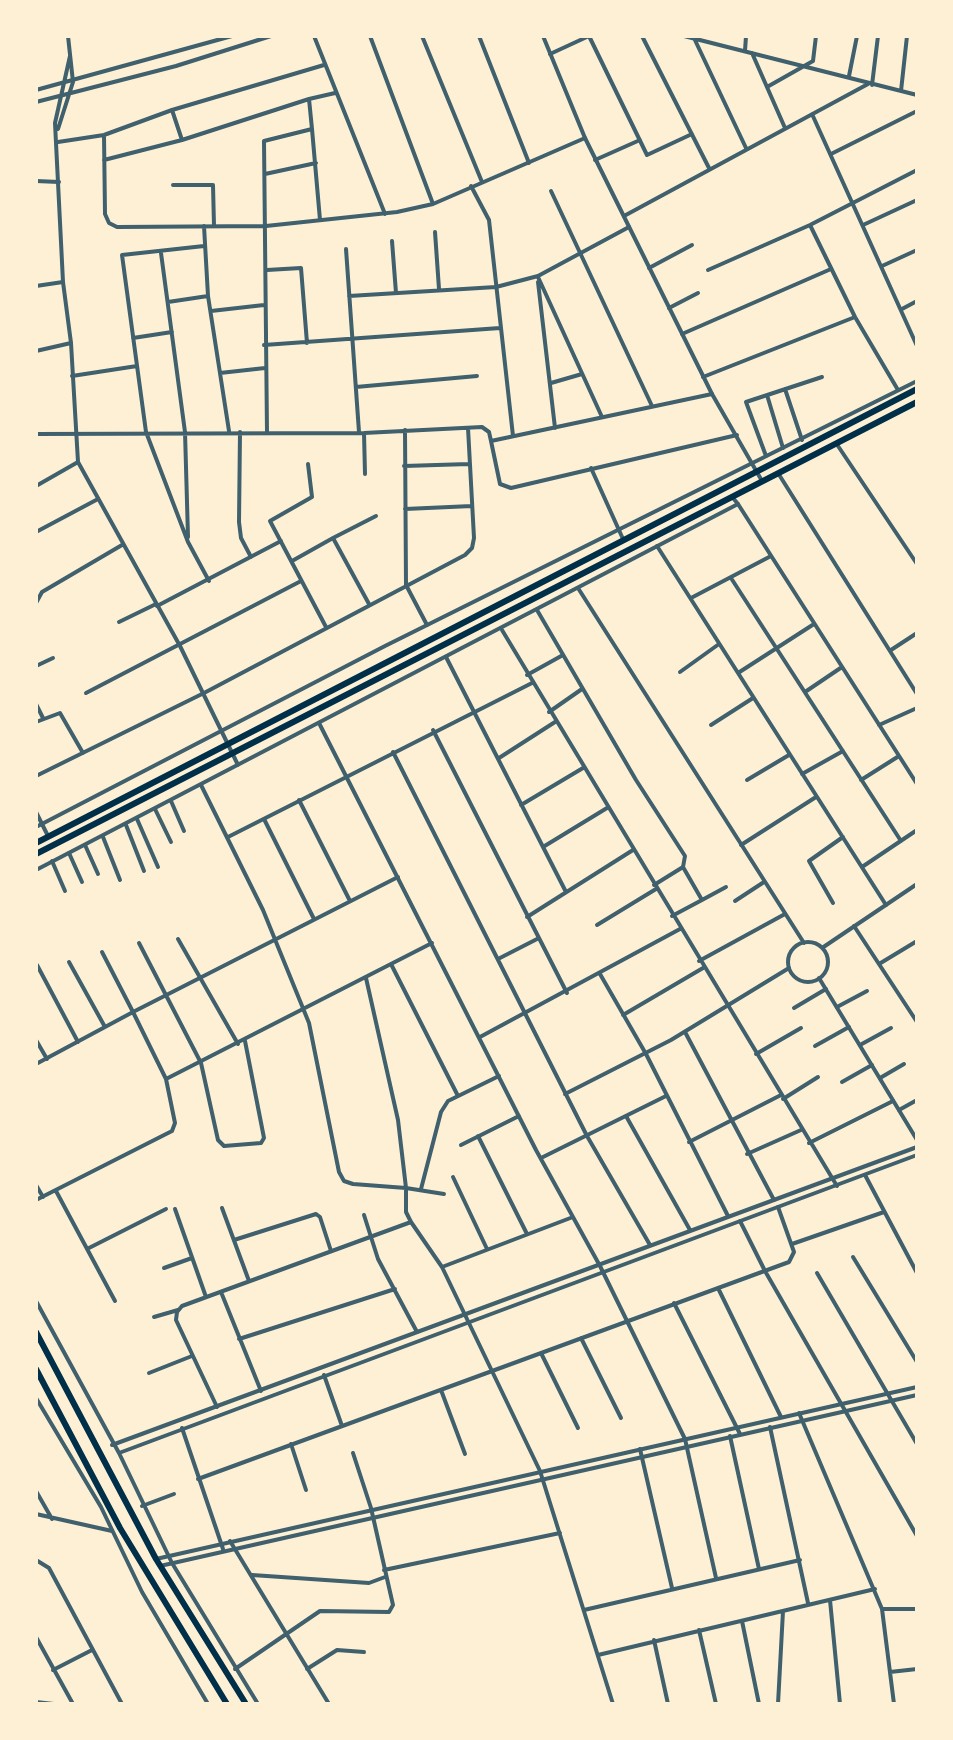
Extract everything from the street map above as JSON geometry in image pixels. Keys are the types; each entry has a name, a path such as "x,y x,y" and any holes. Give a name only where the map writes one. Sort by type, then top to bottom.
{"highway":[{"path":"36,843 917,389"},
{"path":"36,854 917,402"},
{"path":"36,1332 158,1563 246,1704"},
{"path":"36,1369 120,1528 227,1704"}],"street":[{"path":"68,36 70,92 58,130 58,142 63,282 71,343 78,462 180,646 238,766"},
{"path":"36,90 232,36"},
{"path":"36,102 176,66 271,36"},
{"path":"314,36 385,214"},
{"path":"370,36 433,204"},
{"path":"422,36 482,182"},
{"path":"479,36 529,163"},
{"path":"543,36 595,160 703,377 737,435 749,463 762,481"},
{"path":"550,54 589,36 647,155 692,134"},
{"path":"642,36 709,168"},
{"path":"684,36 917,95"},
{"path":"715,43 716,36"},
{"path":"745,51 746,36"},
{"path":"767,87 813,61 816,36"},
{"path":"849,76 857,36"},
{"path":"870,85 878,36"},
{"path":"901,91 907,36"},
{"path":"694,38 746,148"},
{"path":"174,52 176,66"},
{"path":"752,53 785,128"},
{"path":"58,142 104,135 172,110 324,65"},
{"path":"58,130 55,123 61,95 71,78"},
{"path":"623,216 746,148 870,85"},
{"path":"104,160 182,140 335,93"},
{"path":"309,99 320,220"},
{"path":"172,110 182,140"},
{"path":"831,154 917,111"},
{"path":"812,114 917,346"},
{"path":"267,432 264,141 312,129"},
{"path":"104,135 105,214 109,223 117,227 266,226 385,214 433,204 585,138"},
{"path":"595,160 640,140"},
{"path":"265,174 316,163"},
{"path":"708,270 810,225 917,170"},
{"path":"36,181 59,182"},
{"path":"173,185 213,185 214,226"},
{"path":"471,186 489,220 513,436"},
{"path":"551,191 653,406"},
{"path":"863,225 917,200"},
{"path":"204,225 208,296 229,432"},
{"path":"810,225 855,317 898,390"},
{"path":"349,296 496,287 538,276 629,227"},
{"path":"435,232 439,289"},
{"path":"392,241 396,293"},
{"path":"649,268 692,245"},
{"path":"204,246 122,255 146,432 188,542 209,581"},
{"path":"346,249 351,341 365,474"},
{"path":"882,266 917,250"},
{"path":"161,253 185,432 188,542"},
{"path":"266,270 301,268 307,343"},
{"path":"682,334 831,269"},
{"path":"538,276 602,417"},
{"path":"538,276 555,428"},
{"path":"36,286 63,282"},
{"path":"669,308 698,293"},
{"path":"168,302 208,296"},
{"path":"901,309 917,301"},
{"path":"211,311 265,305"},
{"path":"703,377 855,317"},
{"path":"264,345 500,328"},
{"path":"133,338 172,332"},
{"path":"36,351 71,343"},
{"path":"72,376 137,366"},
{"path":"220,373 265,368"},
{"path":"551,383 582,374"},
{"path":"356,387 477,376"},
{"path":"766,456 746,402 822,377"},
{"path":"36,827 427,625 917,381"},
{"path":"785,389 802,440"},
{"path":"491,441 712,394"},
{"path":"767,395 783,448"},
{"path":"36,776 204,693 472,548 467,427"},
{"path":"36,434 487,428 500,484 504,488 737,435"},
{"path":"405,430 406,585 427,625"},
{"path":"240,432 239,522 241,538 251,557"},
{"path":"836,443 917,564"},
{"path":"36,486 78,462"},
{"path":"308,464 312,497 270,521 326,627"},
{"path":"404,466 470,464"},
{"path":"591,468 623,539"},
{"path":"778,473 917,694"},
{"path":"732,496 917,784"},
{"path":"36,532 98,499"},
{"path":"36,870 502,630 657,544 738,504"},
{"path":"405,509 472,506"},
{"path":"292,561 376,516"},
{"path":"333,538 369,604"},
{"path":"119,622 209,581 281,541"},
{"path":"657,544 886,905"},
{"path":"36,603 42,592 122,545"},
{"path":"691,598 771,556"},
{"path":"731,578 901,841"},
{"path":"86,693 301,581"},
{"path":"578,588 804,943 822,948"},
{"path":"537,610 685,856 683,867 702,900"},
{"path":"738,673 814,624"},
{"path":"502,630 837,1186"},
{"path":"891,650 917,633"},
{"path":"680,672 719,644"},
{"path":"527,675 563,655"},
{"path":"446,657 566,892"},
{"path":"36,666 53,658"},
{"path":"805,692 842,667"},
{"path":"228,837 433,730 532,683"},
{"path":"549,712 582,689"},
{"path":"711,725 753,698"},
{"path":"36,704 43,718"},
{"path":"879,725 917,708"},
{"path":"36,722 60,713 83,753"},
{"path":"499,758 555,722"},
{"path":"319,723 541,1158 601,1268 685,1439 716,1578"},
{"path":"433,730 567,993"},
{"path":"802,774 843,751"},
{"path":"393,752 565,1094 650,1245"},
{"path":"747,780 789,755"},
{"path":"861,780 899,756"},
{"path":"521,805 583,768"},
{"path":"195,772 276,939 304,1009 344,1181 444,1194"},
{"path":"741,845 817,796"},
{"path":"299,800 351,902"},
{"path":"171,801 184,831"},
{"path":"543,847 607,808"},
{"path":"155,809 171,842"},
{"path":"36,812 48,836"},
{"path":"137,819 158,867"},
{"path":"264,819 314,919"},
{"path":"126,825 144,871"},
{"path":"862,867 917,830"},
{"path":"103,837 120,880"},
{"path":"833,903 809,861 843,837"},
{"path":"85,845 98,874"},
{"path":"527,917 633,850"},
{"path":"69,853 82,882"},
{"path":"52,861 65,891"},
{"path":"597,925 683,867"},
{"path":"36,1064 200,976 398,877"},
{"path":"735,901 764,882"},
{"path":"822,948 917,884"},
{"path":"672,916 726,887"},
{"path":"699,961 785,914"},
{"path":"854,926 917,1022"},
{"path":"480,1037 567,993 680,929"},
{"path":"498,959 539,938"},
{"path":"178,939 238,1044"},
{"path":"139,943 201,1063 220,1144 261,1143 265,1131 245,1041"},
{"path":"166,1079 432,943"},
{"path":"804,943 791,952 789,968 799,980 819,978"},
{"path":"879,964 915,943 917,950"},
{"path":"819,978 827,964 822,948"},
{"path":"36,1200 172,1131 175,1123 166,1079 102,952"},
{"path":"69,962 105,1027"},
{"path":"37,965 78,1042"},
{"path":"391,966 458,1096"},
{"path":"623,1015 703,968"},
{"path":"565,1094 646,1054 789,968"},
{"path":"600,974 646,1054 728,1216"},
{"path":"366,978 398,1120 405,1203 411,1222 442,1267 543,1478 613,1704"},
{"path":"819,978 917,1140"},
{"path":"794,1008 826,989"},
{"path":"837,1007 867,991"},
{"path":"815,1046 849,1027"},
{"path":"756,1054 801,1028"},
{"path":"860,1045 891,1028"},
{"path":"685,1032 774,1200"},
{"path":"36,1040 47,1059"},
{"path":"880,1078 904,1064"},
{"path":"842,1082 872,1065"},
{"path":"421,1189 441,1112 448,1101 499,1075"},
{"path":"689,1142 818,1077"},
{"path":"541,1158 666,1096"},
{"path":"899,1110 917,1100"},
{"path":"809,1143 893,1101"},
{"path":"461,1145 519,1115"},
{"path":"626,1116 690,1230"},
{"path":"747,1154 801,1130"},
{"path":"478,1136 527,1234"},
{"path":"119,1453 469,1322 650,1245 917,1147"},
{"path":"112,1445 917,1155"},
{"path":"865,1175 917,1273"},
{"path":"453,1177 487,1249"},
{"path":"36,1185 43,1197"},
{"path":"56,1191 115,1301"},
{"path":"198,1479 789,1262 794,1252 778,1207"},
{"path":"222,1208 249,1281"},
{"path":"87,1249 166,1209"},
{"path":"175,1209 206,1297"},
{"path":"792,1244 884,1212"},
{"path":"234,1240 316,1214 320,1217 331,1251"},
{"path":"364,1215 378,1259 418,1333"},
{"path":"442,1267 573,1217"},
{"path":"740,1221 765,1271 917,1536"},
{"path":"154,1317 411,1222"},
{"path":"853,1257 917,1362"},
{"path":"164,1268 192,1258"},
{"path":"817,1273 917,1444"},
{"path":"718,1288 781,1417"},
{"path":"239,1339 395,1289"},
{"path":"221,1292 261,1391"},
{"path":"36,1301 119,1453 168,1556 258,1704"},
{"path":"674,1303 740,1434"},
{"path":"179,1310 176,1320 217,1407"},
{"path":"581,1338 621,1418"},
{"path":"541,1353 578,1428"},
{"path":"149,1373 192,1356"},
{"path":"324,1375 342,1426"},
{"path":"158,1563 168,1556 220,1543 917,1387"},
{"path":"441,1390 465,1454"},
{"path":"158,1563 172,1563 223,1549 917,1395"},
{"path":"36,1398 112,1531 142,1592 208,1704"},
{"path":"799,1413 882,1609 894,1704"},
{"path":"770,1427 808,1603"},
{"path":"182,1428 223,1549"},
{"path":"730,1436 759,1569"},
{"path":"291,1444 306,1490"},
{"path":"640,1449 672,1588"},
{"path":"235,1669 320,1611 389,1612 393,1605 371,1508 353,1453"},
{"path":"36,1491 53,1521"},
{"path":"142,1506 174,1494"},
{"path":"36,1514 53,1521 112,1531 120,1528"},
{"path":"384,1570 560,1533"},
{"path":"230,1541 329,1704"},
{"path":"36,1560 49,1568 122,1704"},
{"path":"584,1610 800,1560"},
{"path":"252,1575 369,1583 385,1577"},
{"path":"598,1655 875,1589"},
{"path":"830,1600 840,1704"},
{"path":"882,1609 917,1609"},
{"path":"778,1704 783,1610"},
{"path":"742,1621 759,1704"},
{"path":"699,1630 716,1704"},
{"path":"36,1637 73,1704"},
{"path":"654,1640 668,1704"},
{"path":"53,1670 92,1650"},
{"path":"307,1669 337,1650 364,1652"},
{"path":"890,1672 917,1669"},
{"path":"36,1702 54,1704"}]}
